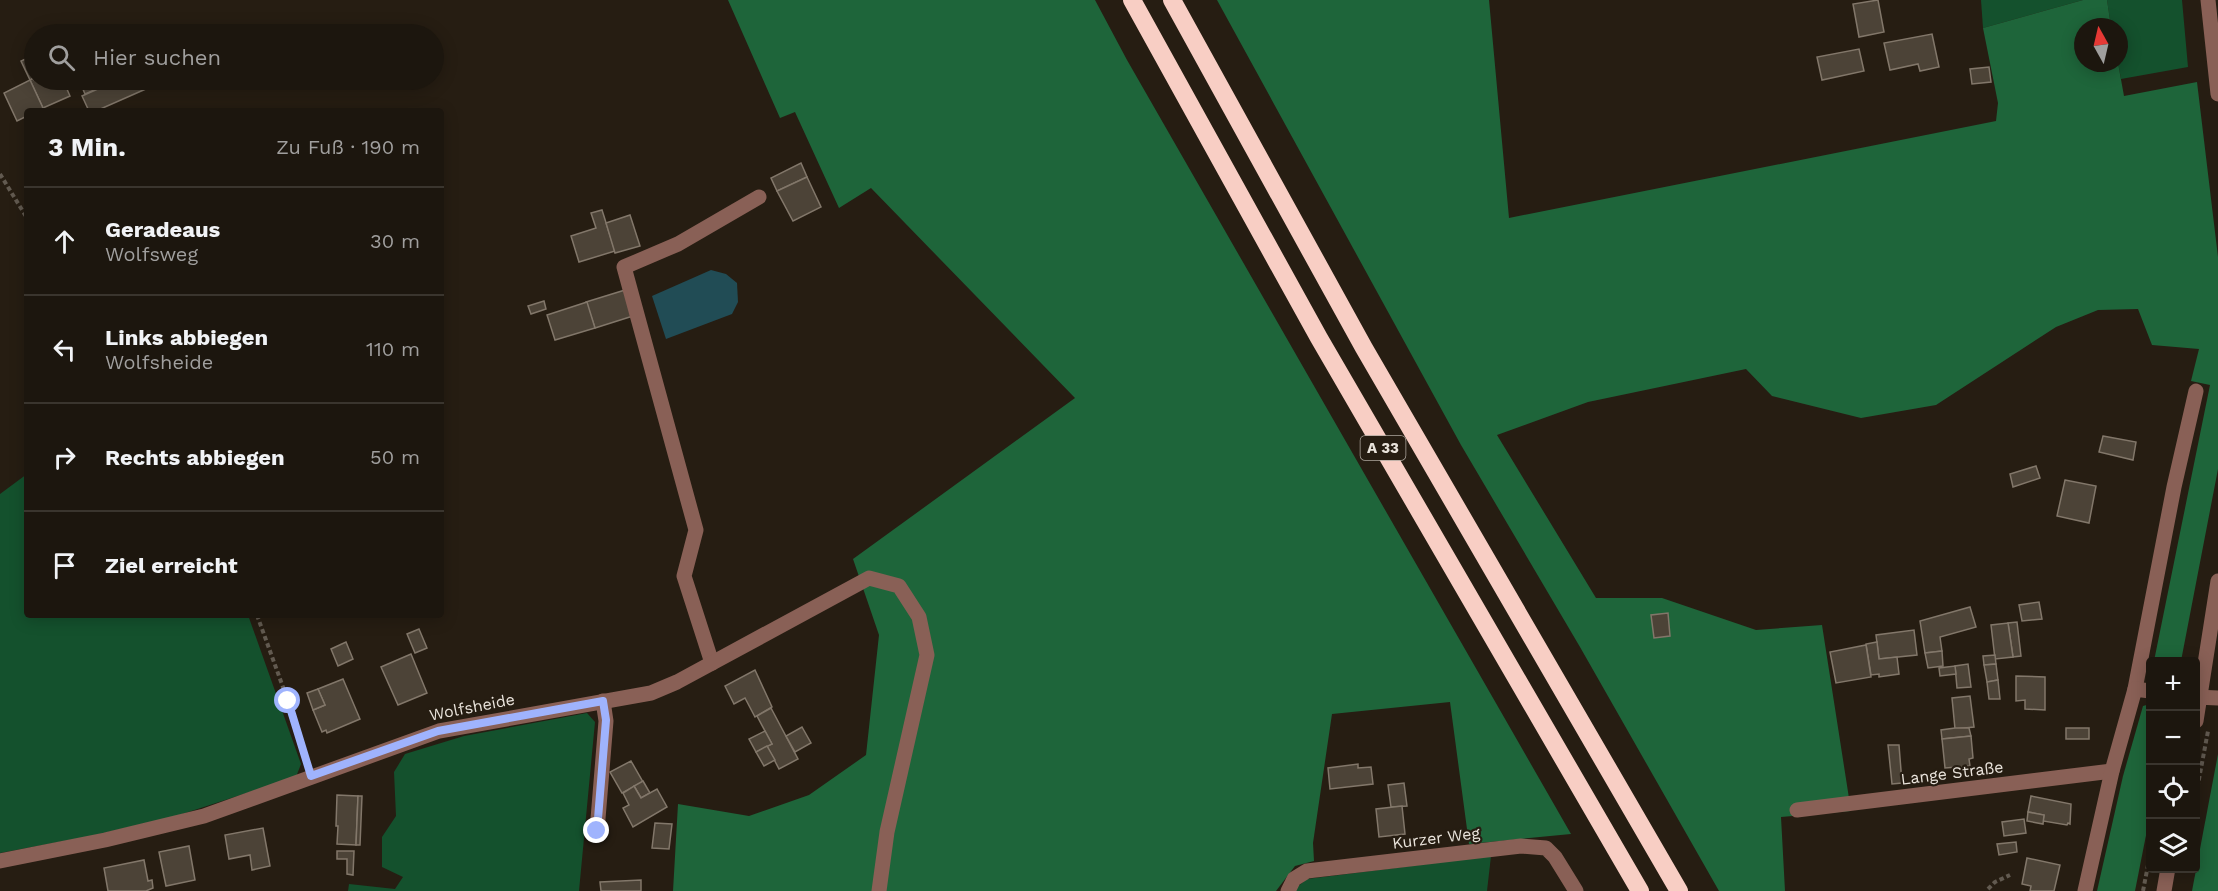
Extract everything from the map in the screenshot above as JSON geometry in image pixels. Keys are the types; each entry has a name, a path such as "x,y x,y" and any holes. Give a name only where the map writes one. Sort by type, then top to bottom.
{"highway":[{"name":"A 33","path":"1132,0 1325,348 1640,891"},
{"name":"A 33","path":"1172,0 1364,348 1679,891"}],"street":[{"path":"2208,0 2218,94"},
{"path":"711,663 684,576 696,530 624,267 678,244 759,197"},
{"path":"2085,891 2112,771 2143,690 2174,487 2196,391"},
{"name":"Wolfsheide","path":"0,861 105,840 204,816 438,731 651,693 869,578 899,586 919,617 927,655 887,832 879,891"},
{"path":"2200,685 2218,581"},
{"path":"2200,697 2218,698"},
{"path":"597,831 606,720 603,701"},
{"name":"Lange Straße","path":"1797,810 2112,771"},
{"name":"Kurzer Weg","path":"1288,891 1294,879 1306,871 1521,846 1546,848 1555,857 1576,891"},
{"path":"2164,891 2167,873"}],"path":[{"path":"0,174 24,213"},
{"path":"258,618 288,701 311,776"},
{"path":"2143,891 2147,873"},
{"path":"1988,889 1995,882 2010,875"}],"green space":[{"path":"728,0 1095,0 1127,60 1571,834 1469,844 1450,702 1332,714 1313,843 1314,861 1295,866 1276,891 673,891 678,804 749,816 809,795 866,755 879,635 853,559 1075,398 871,188 839,208 795,112 780,118"},
{"path":"1217,0 1489,0 1509,218 1996,121 1998,103 1983,28 2083,0 2107,0 2110,18 2074,18 2074,72 2120,72 2124,96 2197,82 2218,257 2218,469 2182,657 2155,657 2210,385 2191,381 2199,349 2152,345 2138,309 2098,310 2056,327 1936,405 1861,418 1772,396 1746,369 1588,402 1497,435 1596,598 1662,598 1756,630 1822,625 1851,811 1781,817 1785,891 1719,891 1580,647 1461,445"},
{"path":"1981,0 2083,0 1983,28"},
{"path":"2107,0 2182,0 2188,67 2121,79 2120,72 2128,72 2128,18 2110,18"},
{"path":"24,476 24,618 249,618 301,764 296,777 176,816 91,836 0,853 0,494"},
{"path":"2146,705 2146,835 2135,891 2097,891 2123,776 2143,706"},
{"path":"587,713 595,722 579,891 348,891 349,884 395,889 403,877 382,867 382,837 396,816 394,772 405,754 464,736"},
{"path":"2218,754 2218,891 2192,891 2195,873 2200,873 2200,849"},
{"path":"1491,856 1487,891 1295,891 1307,879"}],"water":[{"path":"711,270 726,274 737,283 738,302 732,314 666,339 652,296"}],"building":[{"path":"1878,0 1884,32 1859,37 1853,4"},
{"path":"1932,34 1939,67 1920,71 1918,64 1890,70 1884,43"},
{"path":"1859,49 1864,71 1822,80 1817,57"},
{"path":"1989,67 1991,82 1972,84 1970,69"},
{"path":"24,83 24,90 35,90 43,108 24,108 24,118 17,121 4,93"},
{"path":"35,90 67,90 70,96 43,108"},
{"path":"96,90 143,90 103,108 88,108 82,96"},
{"path":"801,163 807,177 777,191 771,178"},
{"path":"807,177 821,207 793,221 777,191"},
{"path":"602,210 615,251 579,262 571,236 596,228 591,213"},
{"path":"630,215 640,246 615,253 606,223"},
{"path":"625,290 633,316 595,328 586,302"},
{"path":"544,301 546,309 531,314 528,306"},
{"path":"587,302 595,328 555,340 547,315"},
{"path":"2103,436 2136,442 2133,460 2099,452"},
{"path":"2036,466 2040,478 2013,487 2010,474"},
{"path":"2065,480 2096,486 2089,523 2057,516"},
{"path":"2039,602 2042,619 2022,621 2019,605"},
{"path":"1970,607 1976,627 1940,637 1942,651 1925,653 1920,621"},
{"path":"1668,613 1670,636 1654,638 1651,615"},
{"path":"2017,622 2021,656 2013,657 2008,623"},
{"path":"2008,623 2013,657 1995,659 1991,625"},
{"path":"419,629 427,648 415,653 407,634"},
{"path":"1914,630 1917,655 1879,659 1876,635"},
{"path":"346,642 353,659 338,666 331,649"},
{"path":"1877,642 1879,659 1897,657 1899,674 1879,677 1879,674 1871,675 1866,644"},
{"path":"1866,645 1871,677 1836,683 1830,652"},
{"path":"1942,651 1943,666 1928,668 1925,653"},
{"path":"411,654 427,693 398,705 381,667"},
{"path":"1995,655 1996,664 1984,665 1983,656"},
{"path":"1968,664 1971,687 1957,688 1955,666"},
{"path":"1996,664 1998,680 1987,682 1984,665"},
{"path":"1955,666 1956,674 1940,676 1939,668"},
{"path":"755,670 772,707 755,717 745,698 734,704 725,686"},
{"path":"2016,676 2045,677 2045,710 2025,709 2025,700 2016,701"},
{"path":"343,679 360,719 327,733 326,730 322,732 313,710 325,705 318,689"},
{"path":"1998,680 2000,699 1989,699 1987,682"},
{"path":"318,689 325,705 313,710 307,693"},
{"path":"1970,696 1974,727 1955,729 1952,698"},
{"path":"771,708 798,759 779,769 767,746 772,744 757,716"},
{"path":"802,727 811,743 795,752 786,736"},
{"path":"1969,728 1971,736 1942,739 1941,730"},
{"path":"2066,728 2089,728 2089,739 2066,739"},
{"path":"765,731 772,744 756,752 749,739"},
{"path":"1971,736 1973,758 1969,759 1970,766 1945,768 1942,739"},
{"path":"1888,745 1899,745 1902,783 1892,784"},
{"path":"767,746 775,760 764,766 756,752"},
{"path":"631,761 643,782 622,793 610,772"},
{"path":"1358,764 1358,768 1371,767 1373,784 1330,789 1328,768"},
{"path":"643,781 650,793 641,798 634,786"},
{"path":"1404,783 1407,806 1391,807 1388,785"},
{"path":"634,786 641,798 657,789 667,807 633,827 623,808 629,805 623,793"},
{"path":"337,795 358,796 356,845 337,844"},
{"path":"358,796 362,796 360,845 356,845"},
{"path":"2031,796 2071,804 2070,824 2043,821 2044,815 2028,812"},
{"path":"1402,806 1405,834 1379,837 1376,809"},
{"path":"2028,812 2044,815 2043,824 2027,821"},
{"path":"2024,819 2026,833 2004,836 2002,822"},
{"path":"655,823 672,824 669,849 652,848"},
{"path":"263,828 270,866 252,870 250,855 229,859 225,835"},
{"path":"2016,842 2017,852 1999,855 1997,844"},
{"path":"189,846 195,880 166,886 159,852"},
{"path":"337,851 354,851 353,875 347,874 347,859 337,859"},
{"path":"2027,858 2060,865 2054,891 2030,891 2031,886 2022,884"},
{"path":"144,860 148,881 152,880 153,888 146,891 108,891 104,868"},
{"path":"641,880 641,891 601,891 600,882"}],"route":[{"path":"288,701 311,776 438,731 603,701 606,720 597,831"}]}
